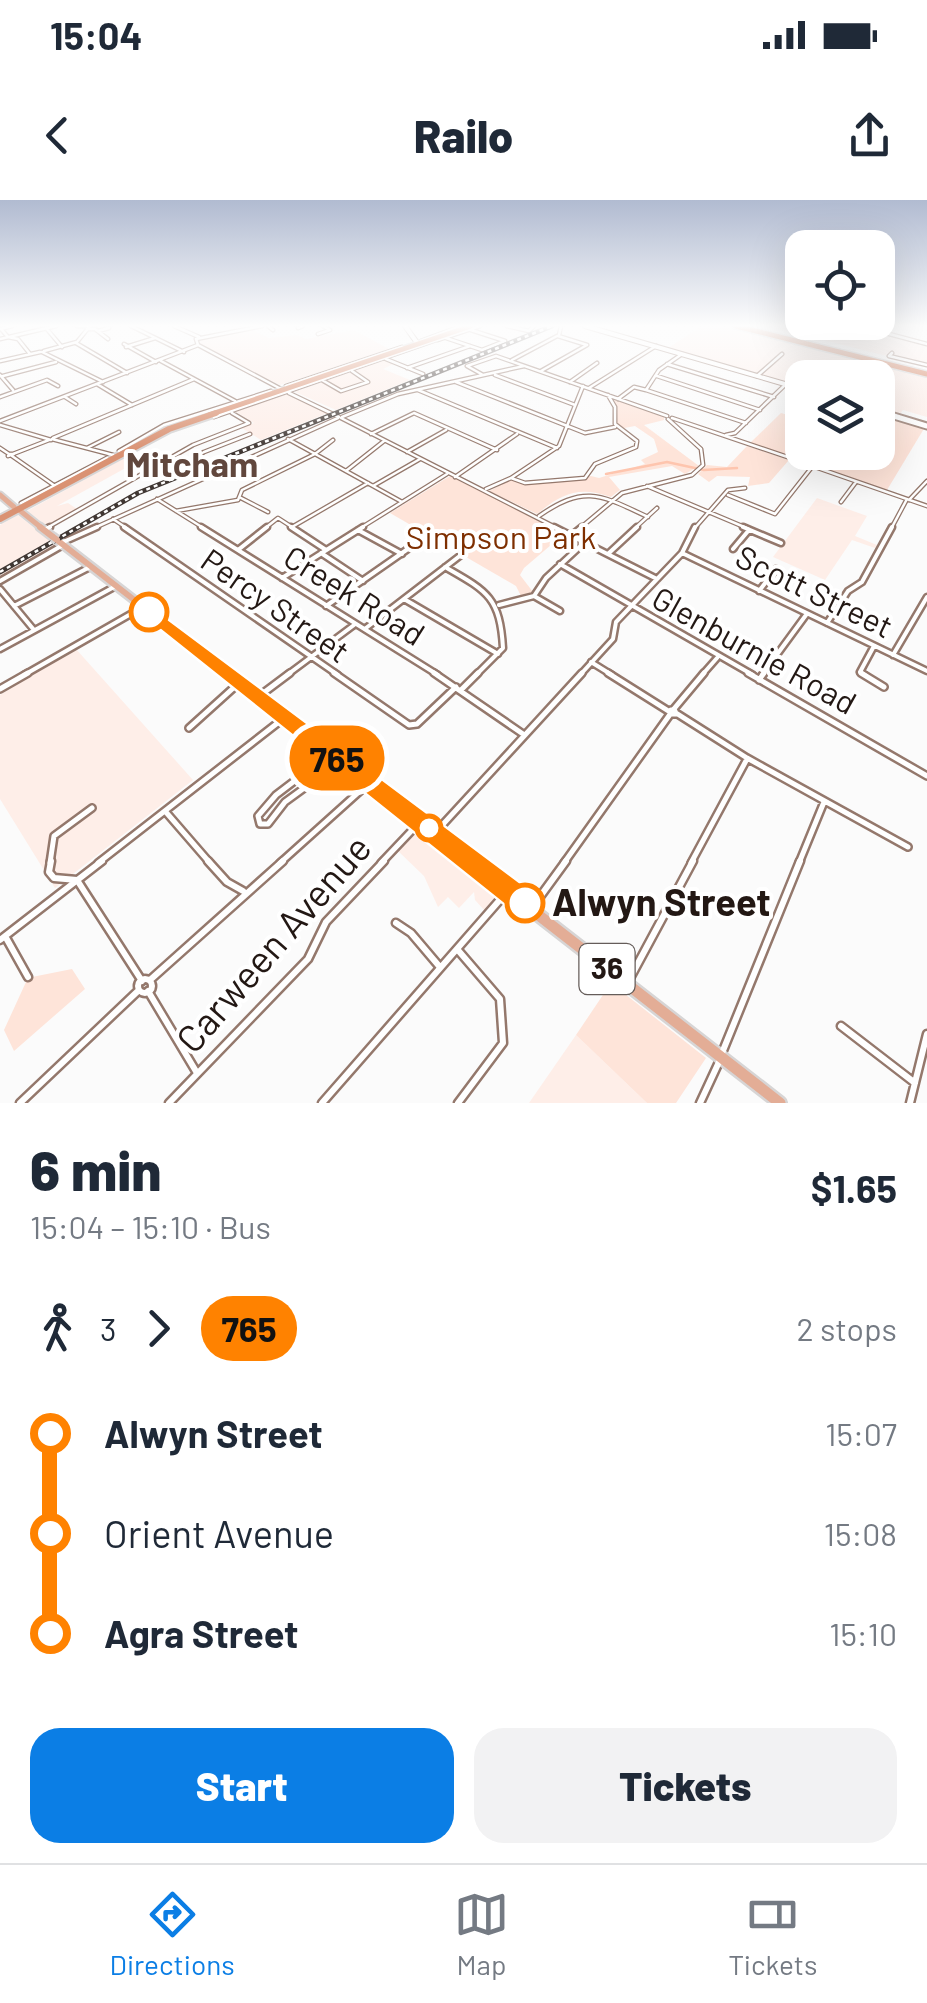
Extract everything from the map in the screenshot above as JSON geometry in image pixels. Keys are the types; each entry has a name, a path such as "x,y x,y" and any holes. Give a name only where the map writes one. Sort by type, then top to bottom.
{"highway":[{"path":"114,455 169,429 341,368"},
{"path":"12,511 166,427 349,368"}],"main road":[{"path":"730,368 785,384"},
{"path":"895,416 927,426"},
{"name":"36","path":"0,496 12,511 44,530 285,717 326,756 369,783 780,1103"}],"street":[{"path":"1,376 39,368"},
{"path":"73,368 103,382"},
{"path":"119,368 127,373"},
{"path":"0,423 141,368"},
{"path":"171,368 235,401"},
{"path":"242,368 657,578"},
{"path":"0,423 114,455 161,426 355,368"},
{"path":"408,368 423,374"},
{"path":"470,368 483,376"},
{"path":"0,580 58,541 288,439 418,390 516,368"},
{"path":"532,368 785,457"},
{"path":"541,371 546,368"},
{"path":"570,382 590,368"},
{"path":"590,388 621,368"},
{"path":"646,390 664,368"},
{"path":"681,368 774,397"},
{"path":"756,376 765,368"},
{"path":"322,380 341,391 368,382 350,370"},
{"path":"492,374 575,404"},
{"path":"1,376 8,380 6,386 17,391"},
{"path":"656,376 760,410"},
{"path":"0,460 194,379"},
{"path":"0,397 46,380 58,386"},
{"path":"456,381 588,434 616,427"},
{"path":"98,384 132,405"},
{"path":"721,435 735,434 785,385"},
{"path":"483,490 511,478 557,448 583,386"},
{"path":"618,399 634,388 646,390 746,423"},
{"path":"418,390 557,448"},
{"path":"511,478 525,483 585,478 595,464 636,447 637,440 616,427 612,416 615,406 608,395"},
{"path":"64,397 76,404"},
{"path":"0,448 57,486 169,432 227,410 249,423 193,445 44,530"},
{"path":"371,434 410,414 497,450"},
{"path":"572,535 622,493 700,469 701,450 669,417"},
{"path":"407,452 448,428"},
{"path":"87,448 119,432"},
{"path":"455,476 519,433"},
{"path":"160,464 173,470 204,452 250,434"},
{"path":"735,434 748,444"},
{"path":"288,439 402,502"},
{"path":"240,498 242,490 315,454 333,440"},
{"path":"346,471 384,441"},
{"path":"292,527 420,459"},
{"path":"726,495 775,514 809,470"},
{"path":"823,470 927,506"},
{"path":"282,578 448,473"},
{"path":"828,623 848,591 862,582 908,500 927,481"},
{"path":"841,502 856,482"},
{"path":"648,486 781,543"},
{"path":"435,834 614,639 616,622 682,553 707,512 730,489 745,488"},
{"path":"537,517 573,494 594,494 648,517"},
{"path":"176,511 240,498 268,512"},
{"name":"Creek Road","path":"156,499 458,688 524,734"},
{"path":"609,553 657,508"},
{"path":"238,550 278,518 362,580"},
{"name":"Percy Street","path":"112,519 397,719 414,725 458,688"},
{"path":"358,530 402,554"},
{"path":"733,549 749,530"},
{"path":"326,606 425,537"},
{"path":"499,605 534,596 560,564 586,541"},
{"name":"Scott Street","path":"682,553 927,671"},
{"path":"364,629 462,555"},
{"name":"Glenburnie Road","path":"560,564 927,776"},
{"path":"14,606 91,566"},
{"path":"446,568 491,595 499,605 502,640 498,654 458,688"},
{"path":"759,591 776,569"},
{"path":"0,649 116,586"},
{"path":"0,589 34,630"},
{"path":"534,596 560,610"},
{"path":"404,599 498,654"},
{"path":"893,655 926,602"},
{"path":"0,688 143,607"},
{"path":"759,680 806,615"},
{"path":"258,697 356,624"},
{"path":"487,646 502,640"},
{"path":"874,646 860,672 884,687"},
{"path":"532,908 717,658"},
{"path":"590,662 748,758 908,847"},
{"path":"189,728 212,712 220,697 240,682"},
{"path":"28,977 3,938 285,717"},
{"path":"326,756 329,770 285,802 268,824 260,824 258,816 276,795 326,756"},
{"path":"627,984 748,758"},
{"path":"20,1103 243,891 296,851 369,783"},
{"path":"700,1103 824,802"},
{"path":"76,880 54,878 49,872 52,840 92,808"},
{"path":"165,811 227,882 243,891"},
{"name":"Carween Avenue","path":"169,1103 308,959 326,922 420,822"},
{"path":"76,880 146,981 148,991 197,1074"},
{"path":"322,1103 508,890"},
{"path":"396,923 411,933 439,966"},
{"path":"457,949 500,999 503,1042 458,1103"},
{"path":"138,990 148,991"},
{"path":"841,1026 915,1083"},
{"path":"910,1103 927,1034"}],"shaded area":[{"path":"245,368 331,368 280,385"},
{"path":"361,368 385,368 410,380 336,410 295,392"},
{"path":"735,368 785,368 785,383"},
{"path":"895,370 927,378 927,417 903,410 898,416"},
{"path":"286,394 328,413 261,440 242,428 254,423 235,411"},
{"path":"130,455 140,460 57,506 68,503 77,509 47,526 27,511"},
{"path":"817,498 867,516 855,536 877,545 875,548 852,540 825,580 773,557"},
{"path":"18,515 56,545 0,579 0,525"},
{"path":"76,649 193,780 55,888 0,799 0,695"},
{"path":"420,829 499,891 485,911 475,900 474,892 459,908 448,897 438,907 424,876 397,850"},
{"path":"576,1035 647,1103 529,1103"}],"green space":[{"path":"610,398 664,417 644,425 699,466 685,474 672,466 609,477 620,490 611,497 589,492 571,494 537,514 489,491 511,480 524,484 599,478 645,464 641,460 658,452 654,439 635,426 619,429 613,417 617,406"},
{"path":"781,413 785,414 785,455 750,443"},
{"path":"895,418 925,427 887,490 829,470 895,470"},
{"path":"747,446 785,459 785,465 769,483 748,486 750,477 717,476 709,482 698,474 707,465 727,467"},
{"name":"Simpson Park","path":"450,476 565,533 520,575 533,592 522,598 516,586 390,513"},
{"path":"72,969 85,989 14,1051 4,1030 26,982 32,977"},
{"path":"611,983 706,1058 676,1103 647,1103 576,1035"}],"waterway":[{"path":"606,474 667,462 704,470 737,468"}],"railway":[{"path":"0,572 138,493 448,368"}],"bus line":[{"name":"765","path":"149,612 525,903"}],"place":[{"name":"Alwyn Street","path":"525,903"}],"district":[{"name":"Mitcham","path":"192,465"}]}
